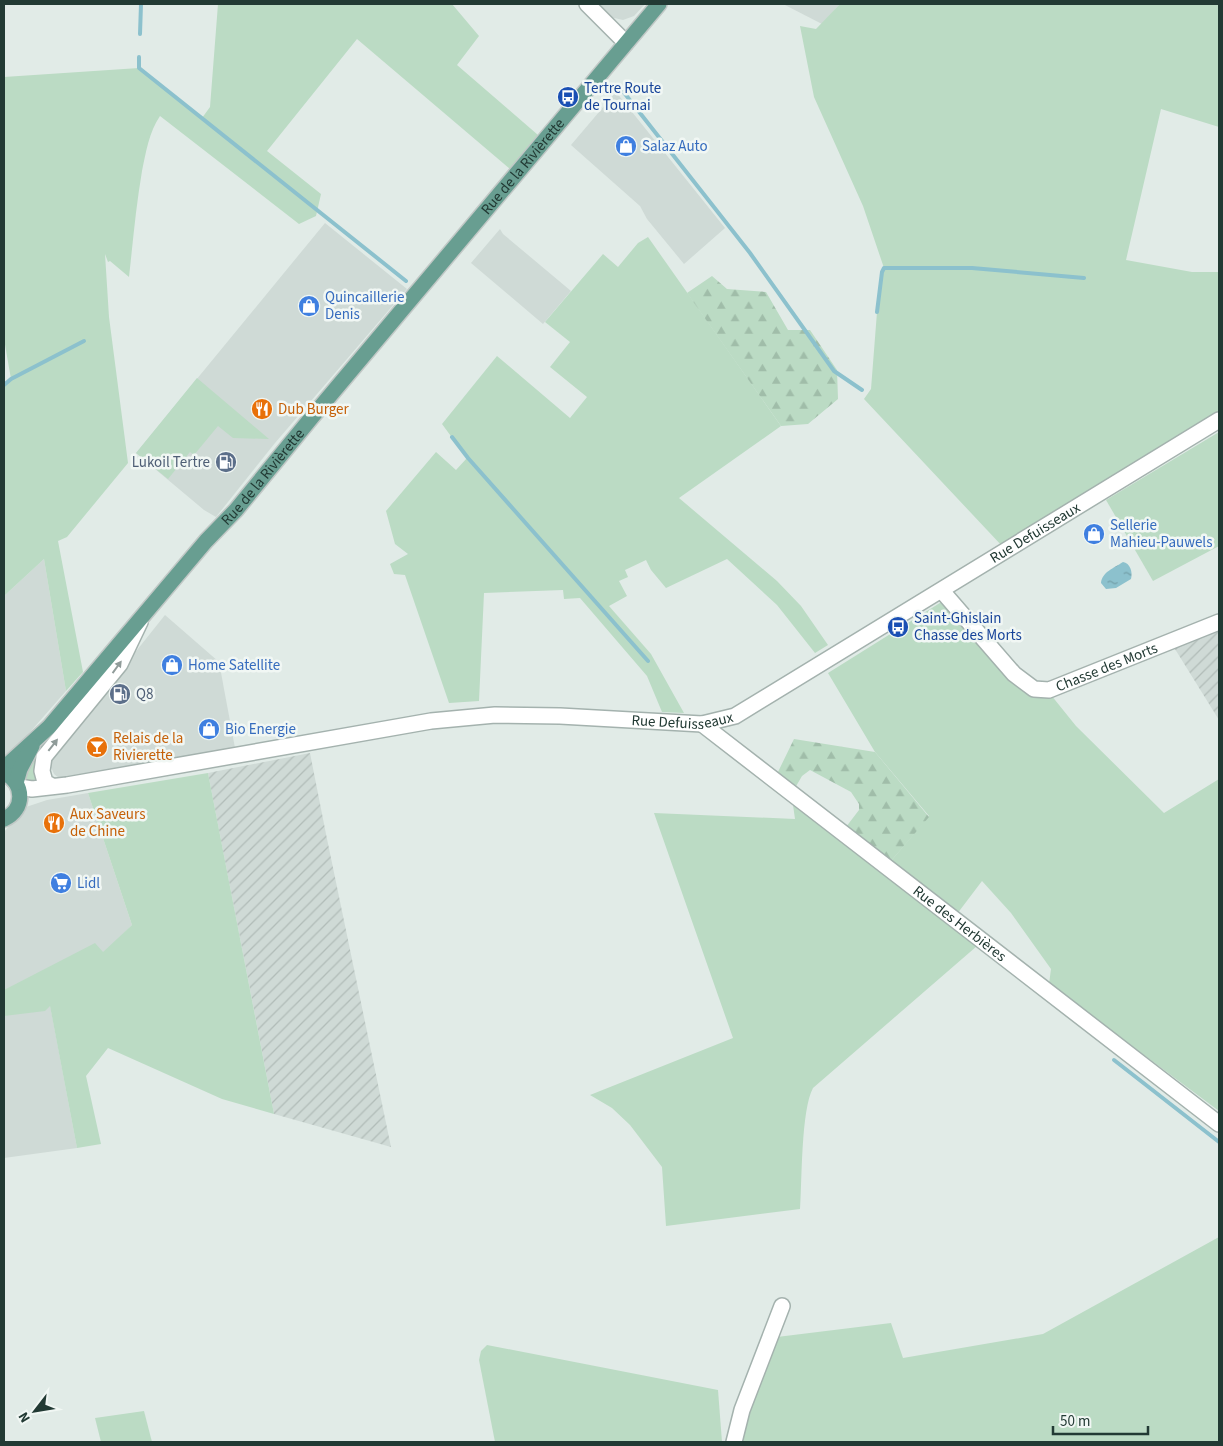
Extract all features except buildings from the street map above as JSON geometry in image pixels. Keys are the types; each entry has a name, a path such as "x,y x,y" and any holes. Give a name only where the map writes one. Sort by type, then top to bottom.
{"main road":[{"name":"Rue de la Rivièrette","path":"4,768 62,712 206,542 236,510 659,4"},
{"name":"Rue de la Rivièrette","path":"18,785 20,769 35,740"},
{"path":"4,773 12,777 18,785 20,795 19,803 12,815 4,820"}],"street":[{"path":"587,4 626,43"},
{"name":"Rue Defuisseaux","path":"18,785 32,789 68,785 431,721 495,715 560,716 702,724 735,716 1219,420"},
{"name":"Chasse des Morts","path":"942,591 1014,674 1034,689 1042,690 1050,690 1219,622"},
{"path":"52,786 45,782 42,771 44,756 120,664 143,616"},
{"name":"Rue des Herbières","path":"702,724 1219,1124"},
{"name":"Rue Defuisseaux","path":"19,803 32,796 68,785"},
{"path":"734,1442 745,1402 782,1306"}],"shaded area":[{"path":"596,4 645,4 634,16 623,20 610,17"},
{"path":"783,4 840,4 822,24"},
{"path":"616,92 725,228 684,264 647,219 640,206 571,145"},
{"path":"325,223 407,289 275,443 216,517 204,510 136,453"},
{"path":"500,229 503,234 571,291 543,324 471,263"},
{"path":"44,559 66,691 9,756 4,759 4,596"},
{"path":"165,615 219,662 235,748 59,778 54,774 51,767 52,760 78,724"},
{"path":"1219,622 1219,720 1170,641"},
{"path":"310,753 391,1147 274,1114 208,773"},
{"path":"88,793 132,925 50,1005 77,1148 4,1158 4,832 26,807 47,800"}],"green space":[{"path":"218,4 452,4 479,36 457,65 538,135 510,169 357,39 267,151 321,194 316,216 299,224 160,116 151,135 142,171 129,277 110,261 108,262 105,254 109,317 128,463 67,537 58,541 83,672 66,691 44,559 4,596 4,385 11,379 4,339 4,77 139,68 202,118 210,107"},
{"path":"840,4 1219,4 1219,127 1161,109 1126,260 1192,272 1219,272 1219,415 1003,547 864,399 871,389 877,312 884,268 863,206 814,97 800,26 816,29"},
{"path":"648,237 781,426 679,498 777,581 801,606 828,645 815,653 777,605 727,559 666,588 651,570 646,560 625,570 628,577 619,581 627,596 609,606 651,654 684,713 662,712 647,676 580,598 564,599 563,590 484,593 479,701 449,703 405,575 394,574 390,564 408,554 395,544 386,511 436,452 456,470 467,458 442,424 497,356 570,418 587,397 550,367 570,342 545,322 603,254 618,267 638,243"},
{"path":"712,276 727,289 766,292 788,330 810,330 837,370 838,399 808,424 781,426 687,293"},
{"path":"197,378 269,439 233,438 218,426 194,455 190,452 168,479 136,453"},
{"path":"1219,432 1219,546 1153,581 1106,500"},
{"path":"943,601 1034,695 1042,697 1051,695 1076,726 1164,813 1219,779 1219,1111 1049,984 1051,969 1011,913 982,881 957,914 891,861 929,816 875,752 828,673"},
{"path":"48,739 51,740 37,782 26,781 30,763"},
{"path":"794,739 875,752 929,817 891,861 846,827 859,810 859,804 851,792 810,770 802,776 795,788 777,774"},
{"path":"208,773 274,1114 222,1099 108,1048 86,1076 101,1144 77,1148 50,1006 45,1011 4,1016 4,990 95,943 103,952 132,925 88,793"},
{"path":"793,805 977,946 813,1088 809,1098 804,1129 800,1209 666,1226 662,1167 630,1125 612,1108 590,1095 733,1038 654,813 795,819"},
{"path":"1219,1237 1219,1442 738,1442 741,1429 777,1337 891,1323 903,1358 1043,1334"},
{"path":"487,1345 718,1390 722,1442 495,1442 479,1360 481,1351"},
{"path":"144,1411 152,1442 101,1442 95,1418"}],"water":[{"path":"1123,562 1130,568 1131,579 1116,588 1106,589 1101,583 1102,579 1109,571"}],"waterway":[{"path":"140,34 141,4"},
{"path":"139,57 139,68 406,281"},
{"path":"618,85 750,253 834,371 862,390"},
{"path":"877,312 884,268 972,268 1084,278"},
{"path":"4,385 11,379 84,341"},
{"path":"452,437 468,458 648,661"},
{"path":"1114,1060 1219,1142"}],"place":[{"name":"Tertre Route de Tournai","path":"568,97"},
{"name":"Salaz Auto","path":"626,146"},
{"name":"Quincaillerie Denis","path":"309,306"},
{"name":"Dub Burger","path":"262,409"},
{"name":"Lukoil Tertre","path":"226,462"},
{"name":"Sellerie Mahieu-Pauwels","path":"1094,534"},
{"name":"Saint-Ghislain Chasse des Morts","path":"898,627"},
{"name":"Home Satellite","path":"172,665"},
{"name":"Q8","path":"120,694"},
{"name":"Bio Energie","path":"209,729"},
{"name":"Relais de la Rivierette","path":"97,747"},
{"name":"Aux Saveurs de Chine","path":"54,823"},
{"name":"Lidl","path":"61,883"}]}
